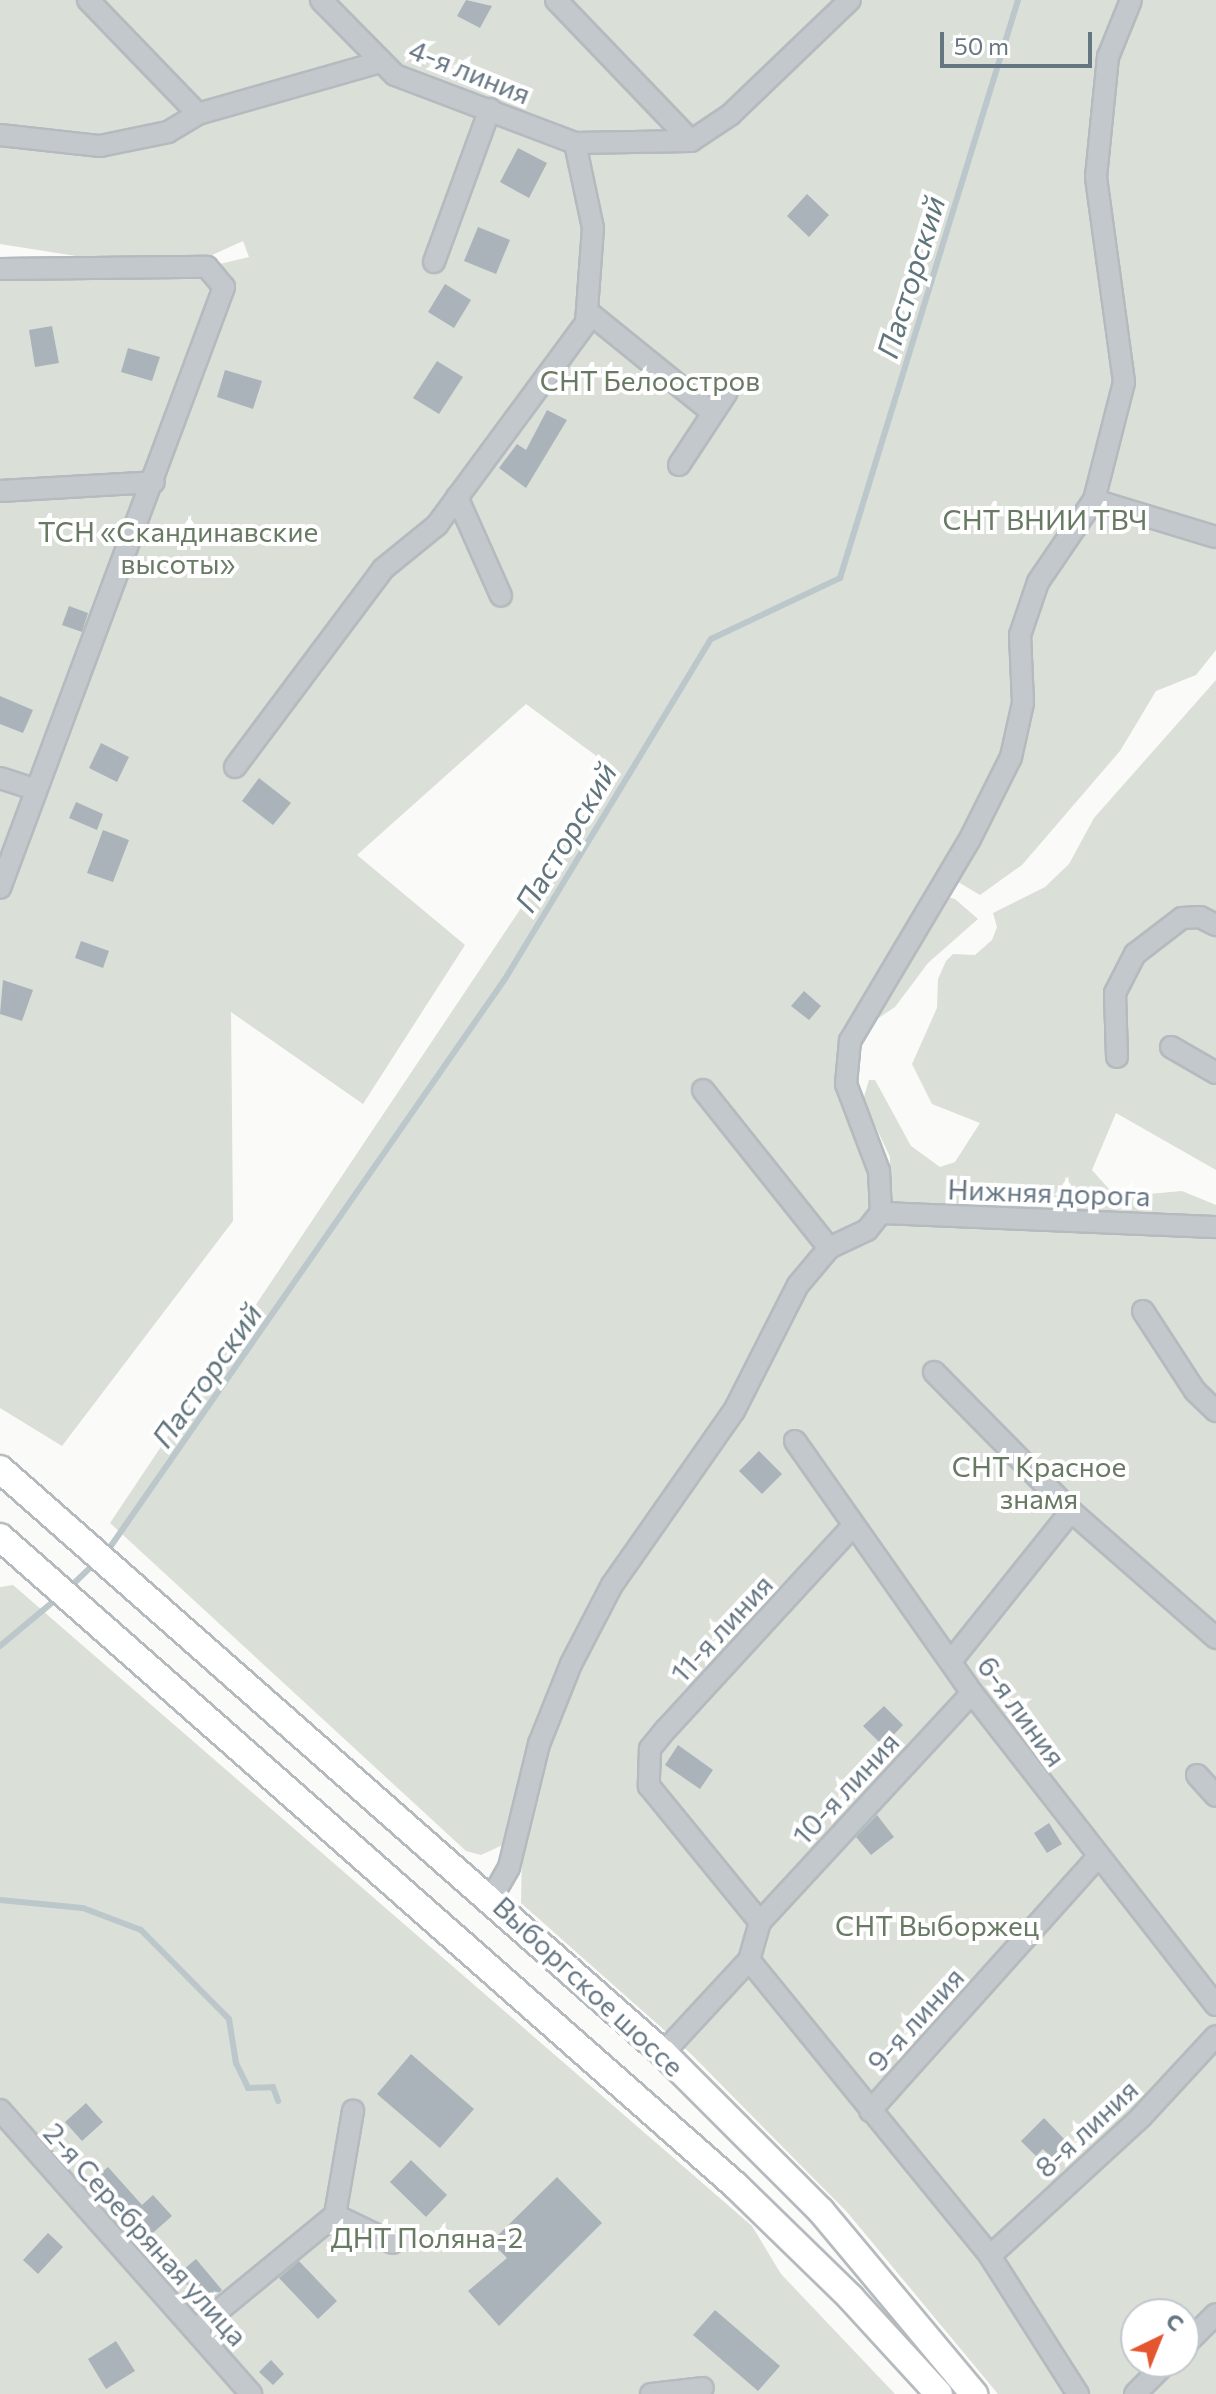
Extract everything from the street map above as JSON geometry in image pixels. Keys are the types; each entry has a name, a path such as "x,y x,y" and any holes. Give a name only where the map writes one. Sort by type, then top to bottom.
{"main road":[{"name":"Выборгское шоссе","path":"0,1469 492,1897 663,2053 821,2211 974,2394"},
{"name":"Выборгское шоссе","path":"0,1537 137,1654 735,2185 851,2298 939,2394"}],"street":[{"path":"88,0 198,114"},
{"name":"4-я линия","path":"321,0 396,76 575,143"},
{"path":"556,0 691,141"},
{"path":"235,767 383,569 437,525 545,383 586,323 593,228 575,143 691,141 730,115 850,0"},
{"path":"492,1897 509,1867 539,1744 597,1612 628,1558 693,1476 746,1390 787,1301 829,1248 867,1230 881,1213 879,1171 846,1084 850,1041 970,839 1011,757 1023,703 1018,653 1028,610 1038,582 1094,500 1124,382 1096,177 1099,120 1108,57 1131,0"},
{"path":"0,135 100,146 168,132 198,114 381,62"},
{"path":"434,262 490,109"},
{"path":"0,269 207,267 218,274 224,287 154,482 33,789 0,888"},
{"path":"587,311 713,413"},
{"path":"679,465 727,392"},
{"path":"0,491 154,482"},
{"path":"457,497 501,596"},
{"path":"1094,500 1216,537"},
{"path":"0,778 33,789"},
{"path":"1117,1057 1115,993 1125,969 1143,945 1182,918 1213,923"},
{"path":"1171,1047 1216,1073"},
{"path":"703,1090 829,1248"},
{"name":"Нижняя дорога","path":"881,1213 1216,1227"},
{"path":"1143,1311 1195,1391 1216,1411"},
{"path":"934,1372 1071,1511 1216,1638"},
{"name":"6-я линия","path":"795,1441 852,1527 972,1693 1097,1858 1216,2005"},
{"path":"951,1661 1071,1511"},
{"name":"11-я линия","path":"760,1922 676,1824 649,1786 650,1749 852,1527"},
{"name":"10-я линия","path":"760,1922 972,1693"},
{"path":"1197,1775 1216,1796"},
{"name":"9-я линия","path":"870,2111 1097,1858"},
{"path":"663,2053 749,1960 760,1922"},
{"path":"749,1960 990,2256 1078,2394"},
{"name":"8-я линия","path":"990,2256 1141,2117 1216,2036"},
{"name":"2-я Серебряная улица","path":"0,2110 251,2394"},
{"path":"195,2330 335,2215 353,2111"},
{"path":"335,2215 393,2243"},
{"path":"1200,2330 1216,2314"},
{"path":"1135,2394 1151,2378"},
{"path":"651,2394 703,2388"}],"green space":[{"path":"0,0 1216,0 1216,650 1196,675 1156,691 1120,751 1022,865 980,895 948,876 847,1052 890,1207 890,1157 863,1100 869,1080 875,1080 911,1146 940,1167 955,1162 980,1123 932,1104 912,1064 937,1008 938,979 946,961 953,954 975,955 992,940 997,927 993,913 1045,887 1069,864 1094,818 1216,680 1216,1170 1116,1113 1092,1170 1116,1197 1182,1191 1216,1205 1216,2394 998,2394 847,2212 690,2053 521,1903 522,1852 507,1843 481,1855 466,1851 110,1523 614,769 526,704 357,855 465,945 363,1104 231,1012 233,1221 62,1446 0,1408 0,269 207,267 249,257 243,241 210,256 108,261 0,244"},
{"path":"942,896 955,899 978,919 928,963 895,1007 871,1023 906,971"},
{"name":"ДНТ Поляна-2","path":"13,1585 752,2226 781,2274 895,2394 0,2394 0,1587"}],"building":[{"path":"466,0 492,6 480,28 457,16"},
{"path":"518,148 547,163 529,198 500,182"},
{"path":"807,194 829,215 809,237 787,216"},
{"path":"478,227 510,240 496,274 464,261"},
{"path":"445,284 471,300 454,328 428,312"},
{"path":"52,326 59,363 35,367 29,330"},
{"path":"128,348 160,357 152,381 121,372"},
{"path":"437,361 463,377 439,414 413,398"},
{"path":"225,370 262,381 253,409 217,397"},
{"path":"547,410 567,420 526,488 499,468 517,444 526,450"},
{"path":"69,606 88,613 82,632 62,625"},
{"path":"0,696 33,710 23,733 0,724"},
{"path":"101,743 129,757 117,782 89,768"},
{"path":"259,778 291,803 273,825 242,801"},
{"path":"76,802 103,814 97,830 69,818"},
{"path":"103,830 129,840 113,882 87,873"},
{"path":"81,941 109,951 103,968 75,958"},
{"path":"3,980 33,990 22,1021 0,1014"},
{"path":"804,991 821,1006 809,1020 791,1006"},
{"path":"759,1451 782,1474 762,1494 739,1471"},
{"path":"884,1706 903,1725 883,1746 863,1726"},
{"path":"678,1745 713,1770 700,1789 665,1765"},
{"path":"877,1815 894,1837 871,1855 856,1837"},
{"path":"1049,1823 1062,1844 1047,1853 1034,1833"},
{"path":"411,2054 474,2109 440,2148 377,2094"},
{"path":"86,2103 103,2122 82,2141 65,2122"},
{"path":"1044,2118 1067,2142 1052,2158 1043,2149 1036,2156 1021,2141"},
{"path":"411,2160 447,2195 426,2217 390,2182"},
{"path":"108,2167 142,2205 153,2195 172,2216 146,2239 92,2181"},
{"path":"557,2177 602,2223 499,2326 468,2291 507,2258 491,2242"},
{"path":"48,2233 63,2247 38,2274 23,2260"},
{"path":"196,2259 222,2290 204,2306 178,2274"},
{"path":"299,2261 337,2301 318,2319 279,2278"},
{"path":"715,2310 780,2366 758,2391 693,2335"},
{"path":"116,2341 135,2371 106,2389 88,2359"},
{"path":"271,2360 284,2374 273,2385 259,2372"}],"waterway":[{"name":"Пасторский","path":"106,1553 505,979 711,639 840,578 1018,0"},
{"name":"Пасторский","path":"68,1589 95,1563"},
{"name":"Пасторский","path":"0,1646 60,1596"},
{"path":"0,1900 83,1908 141,1930 229,2019 236,2063 248,2088 273,2087 278,2101"}],"park label":[{"name":"СНТ Белоостров","path":"650,380"},
{"name":"СНТ ВНИИ ТВЧ","path":"1045,519"},
{"name":"ТСН «Скандинавские высоты»","path":"178,547"},
{"name":"СНТ Красное знамя","path":"1039,1482"},
{"name":"СНТ Выборжец","path":"937,1925"}]}
